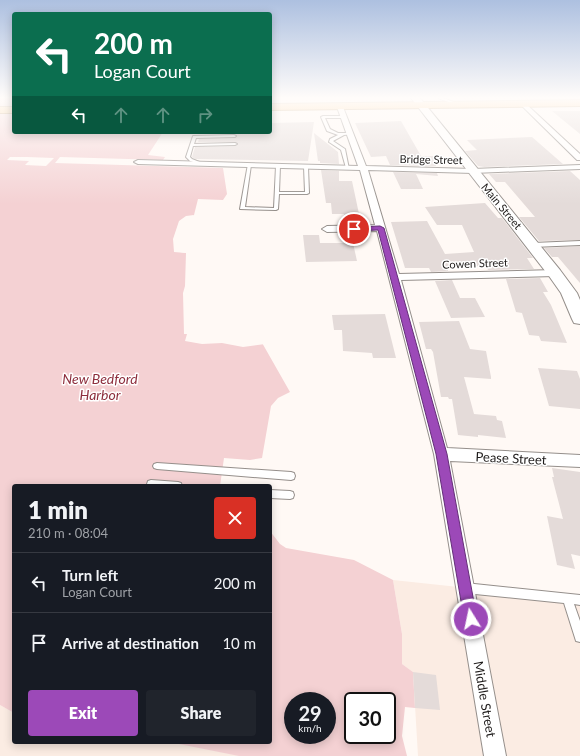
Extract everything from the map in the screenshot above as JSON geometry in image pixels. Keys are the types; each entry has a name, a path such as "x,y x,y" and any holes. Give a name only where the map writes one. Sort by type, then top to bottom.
{"main road":[{"name":"Main Street","path":"444,133 555,273 569,294 580,319"}],"street":[{"path":"556,133 580,158"},
{"name":"Middle Street","path":"347,134 363,168 395,278 441,454 495,756"},
{"name":"Bridge Street","path":"138,162 473,171 580,167"},
{"path":"327,229 380,228"},
{"name":"Cowen Street","path":"395,278 555,273"},
{"name":"Pease Street","path":"441,454 580,462"}],"lane":[{"path":"336,133 347,134"},
{"path":"347,134 331,140 343,149 348,168"},
{"path":"201,164 191,160 188,157 194,137 234,136"},
{"path":"192,145 235,144"},
{"path":"249,165 242,208 276,209 278,166"},
{"path":"277,193 307,193 306,167"},
{"path":"533,245 580,243"},
{"path":"157,466 291,476"},
{"path":"272,494 290,495"},
{"path":"465,588 580,600"},
{"path":"567,598 580,637"}],"shaded area":[{"path":"393,580 580,600 580,756 418,756 413,672 402,664 402,634"},
{"path":"0,705 12,712 12,744 181,744 241,756 0,756"}],"water":[{"name":"New Bedford Harbor","path":"0,133 162,134 148,155 165,157 163,160 60,157 55,163 223,168 227,194 223,200 198,199 194,215 186,221 182,230 180,252 186,253 185,286 183,293 184,334 189,336 261,341 290,392 278,398 271,406 262,458 250,460 224,458 220,484 12,484 12,712 0,705"},
{"path":"272,534 280,544 286,548 354,560 393,580 402,634 402,664 413,672 415,708 405,707 402,736 407,756 239,756 179,744 272,744"}],"pier":[{"path":"10,157 54,158 46,166 25,165 29,161 7,160"},
{"path":"194,215 186,224 182,239 181,250 186,251 186,253 174,252 173,239 179,221 186,216"},
{"path":"190,333 201,336 221,335 261,340 265,344 243,347 222,343 202,344 185,341 187,334"}],"building":[{"path":"312,133 308,161 195,159 192,157 195,147 238,145 235,142 198,142 199,139 235,138 237,136 234,134"},
{"path":"314,133 338,152 339,164 320,163 320,161 318,161"},
{"path":"360,133 408,133 421,156 434,156 436,166 390,165 386,156 371,157"},
{"path":"532,137 563,164 484,167 478,166 465,151 477,150 467,140"},
{"path":"321,170 339,171 339,181 352,181 359,214 357,214 359,224 345,224 344,214 332,214 331,203 326,203"},
{"path":"570,171 580,180 580,240 539,241 519,217 535,217 505,182 496,182 489,174"},
{"path":"393,172 437,173 438,176 416,174 423,189 401,189"},
{"path":"485,203 498,218 502,218 533,258 527,258 534,269 488,270 486,266 447,267 448,271 431,272 429,268 405,268 391,222 427,221 445,254 474,252 462,225 437,225 425,207"},
{"path":"303,235 319,235 320,243 353,243 357,261 306,262"},
{"path":"580,246 580,283 558,257 552,257 544,248"},
{"path":"540,278 548,292 543,292 551,305 567,343 541,341 539,336 529,335 522,313 516,312 506,279"},
{"path":"452,280 460,298 475,298 485,317 451,318 435,281"},
{"path":"385,314 396,358 373,358 372,353 343,351 342,330 334,330 332,315"},
{"path":"459,321 470,349 486,351 491,377 491,379 464,377 474,414 496,416 497,420 502,421 506,438 478,435 478,437 458,435 452,399 449,399 448,397 441,397 433,352 431,349 426,349 419,322"},
{"path":"538,368 577,371 580,379 580,409 549,406"},
{"path":"552,468 580,472 580,556 571,554 575,569 557,565 547,516 563,519 552,477 554,477"},
{"path":"413,672 436,675 440,710 415,708"}],"route":[{"path":"354,229 380,228 395,278 441,454 471,619"}]}
